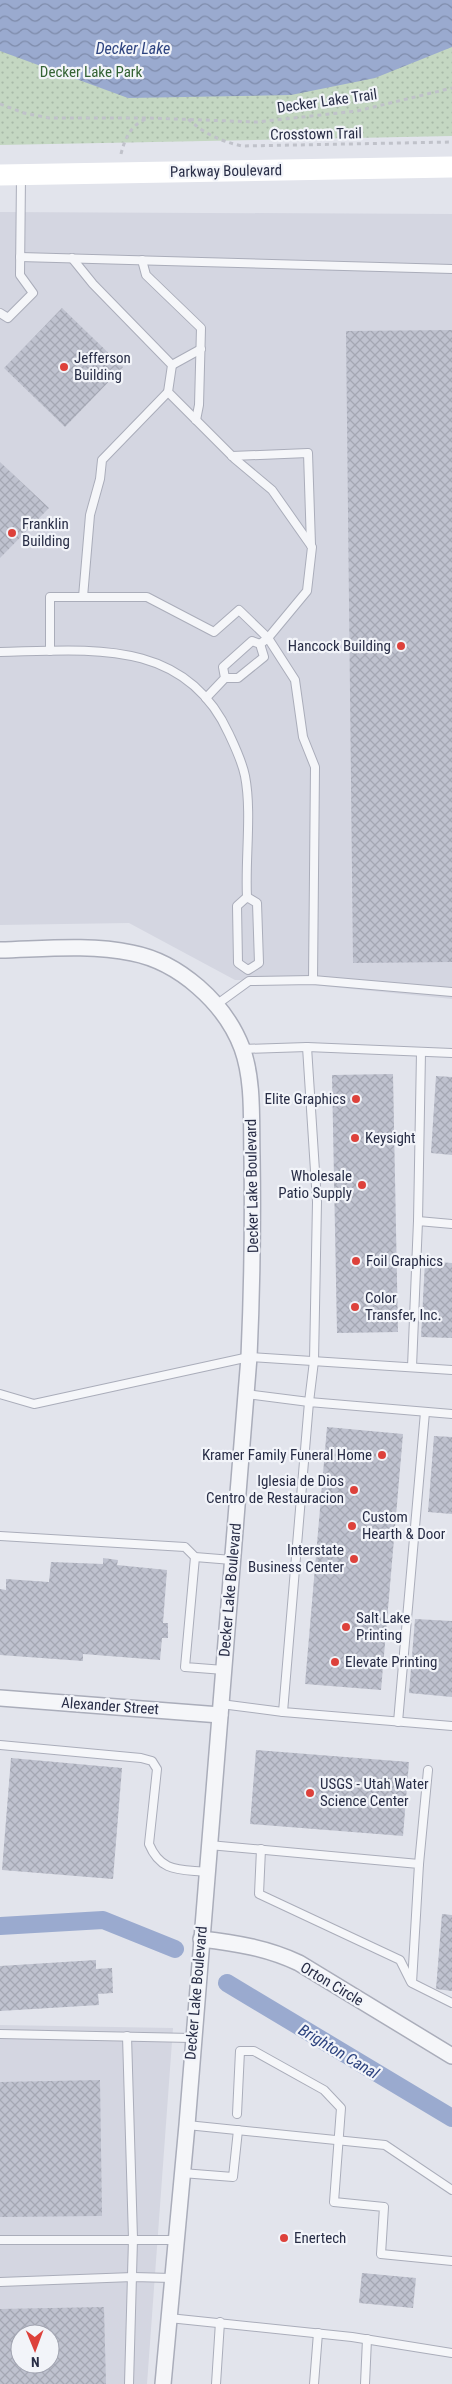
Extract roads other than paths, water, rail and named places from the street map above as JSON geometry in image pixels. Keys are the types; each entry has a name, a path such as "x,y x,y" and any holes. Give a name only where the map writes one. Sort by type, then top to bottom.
{"street":[{"name":"Parkway Boulevard","path":"10,175 452,167"},
{"name":"Decker Lake Boulevard","path":"0,950 95,948 133,953 158,961 189,979 216,1006 232,1028 242,1049 250,1087 253,1261 249,1357 221,1710 192,2038 187,2125 164,2384"},
{"name":"Alexander Street","path":"0,1698 221,1710"},
{"name":"Orton Circle","path":"201,1939 244,1944 275,1952 452,2056"}],"lane":[{"path":"0,313 8,318 32,292 20,275 20,257 10,175"},
{"path":"20,257 452,269"},
{"path":"72,258 93,284 172,365"},
{"path":"142,260 146,275 200,328 199,405 196,420"},
{"path":"172,365 201,349"},
{"path":"83,597 90,515 100,479 102,460 168,392 172,365"},
{"path":"168,392 232,456 272,490 311,544"},
{"path":"232,456 308,453 312,547 307,591 268,638 260,644"},
{"path":"50,651 50,597 147,597 214,632 238,610 268,638 295,680 303,737 315,767 313,980"},
{"path":"225,678 223,667 252,641 260,644"},
{"path":"206,698 225,678 238,678 264,657 260,644"},
{"path":"0,652 85,649 118,652 149,659 182,677 206,698 221,717 245,776 247,897 237,906 237,933 238,963 248,970 249,981"},
{"path":"247,897 257,903 259,963 248,970"},
{"path":"216,1006 249,981 313,980 452,992"},
{"path":"283,1712 314,1361 318,1202 307,1047"},
{"path":"242,1049 307,1047 452,1053"},
{"path":"412,1367 418,1221 420,1052"},
{"path":"418,1221 452,1224"},
{"path":"0,1394 34,1404 249,1357 452,1370"},
{"path":"246,1394 310,1402 452,1414"},
{"path":"398,1722 425,1412"},
{"path":"0,1536 185,1548 195,1557 232,1560"},
{"path":"195,1557 185,1667 224,1670"},
{"path":"221,1710 283,1712 452,1726"},
{"path":"0,1745 141,1758 152,1761 157,1769 149,1844 153,1855 160,1863 168,1867 206,1872"},
{"path":"412,1984 419,1864 428,1770"},
{"path":"209,1845 419,1864"},
{"path":"261,1849 259,1894 400,1960 412,1984 452,2003"},
{"path":"0,2034 192,2038"},
{"path":"127,2036 134,2239 129,2384"},
{"path":"237,2114 240,2051 254,2051 324,2090 341,2108 334,2202 384,2207 381,2254 452,2261"},
{"path":"187,2125 384,2145 452,2190"},
{"path":"182,2173 233,2177 238,2130"},
{"path":"0,2240 176,2240"},
{"path":"0,2282 133,2277 172,2278"},
{"path":"169,2318 367,2339 452,2353"},
{"path":"216,2384 220,2322"},
{"path":"314,2384 318,2333"},
{"path":"365,2384 367,2339"}],"water":[{"name":"Decker Lake","path":"0,0 452,0 452,47 375,78 291,95 128,98 0,51"}],"waterway":[{"name":"Brighton Canal","path":"0,1926 103,1920 175,1949"},
{"name":"Brighton Canal","path":"227,1983 452,2118"}],"place":[{"name":"Jefferson Building","path":"64,367"},
{"name":"Franklin Building","path":"12,533"},
{"name":"Hancock Building","path":"401,646"},
{"name":"Elite Graphics","path":"356,1099"},
{"name":"Keysight","path":"355,1138"},
{"name":"Wholesale Patio Supply","path":"362,1185"},
{"name":"Foil Graphics","path":"356,1261"},
{"name":"Color Transfer, Inc.","path":"355,1307"},
{"name":"Kramer Family Funeral Home","path":"382,1455"},
{"name":"Iglesia de Dios Centro de Restauracion","path":"354,1490"},
{"name":"Custom Hearth & Door","path":"352,1526"},
{"name":"Interstate Business Center","path":"354,1559"},
{"name":"Salt Lake Printing","path":"346,1627"},
{"name":"Elevate Printing","path":"335,1662"},
{"name":"USGS - Utah Water Science Center","path":"310,1793"},
{"name":"Enertech","path":"284,2238"}],"park label":[{"name":"Decker Lake Park","path":"91,72"}]}
